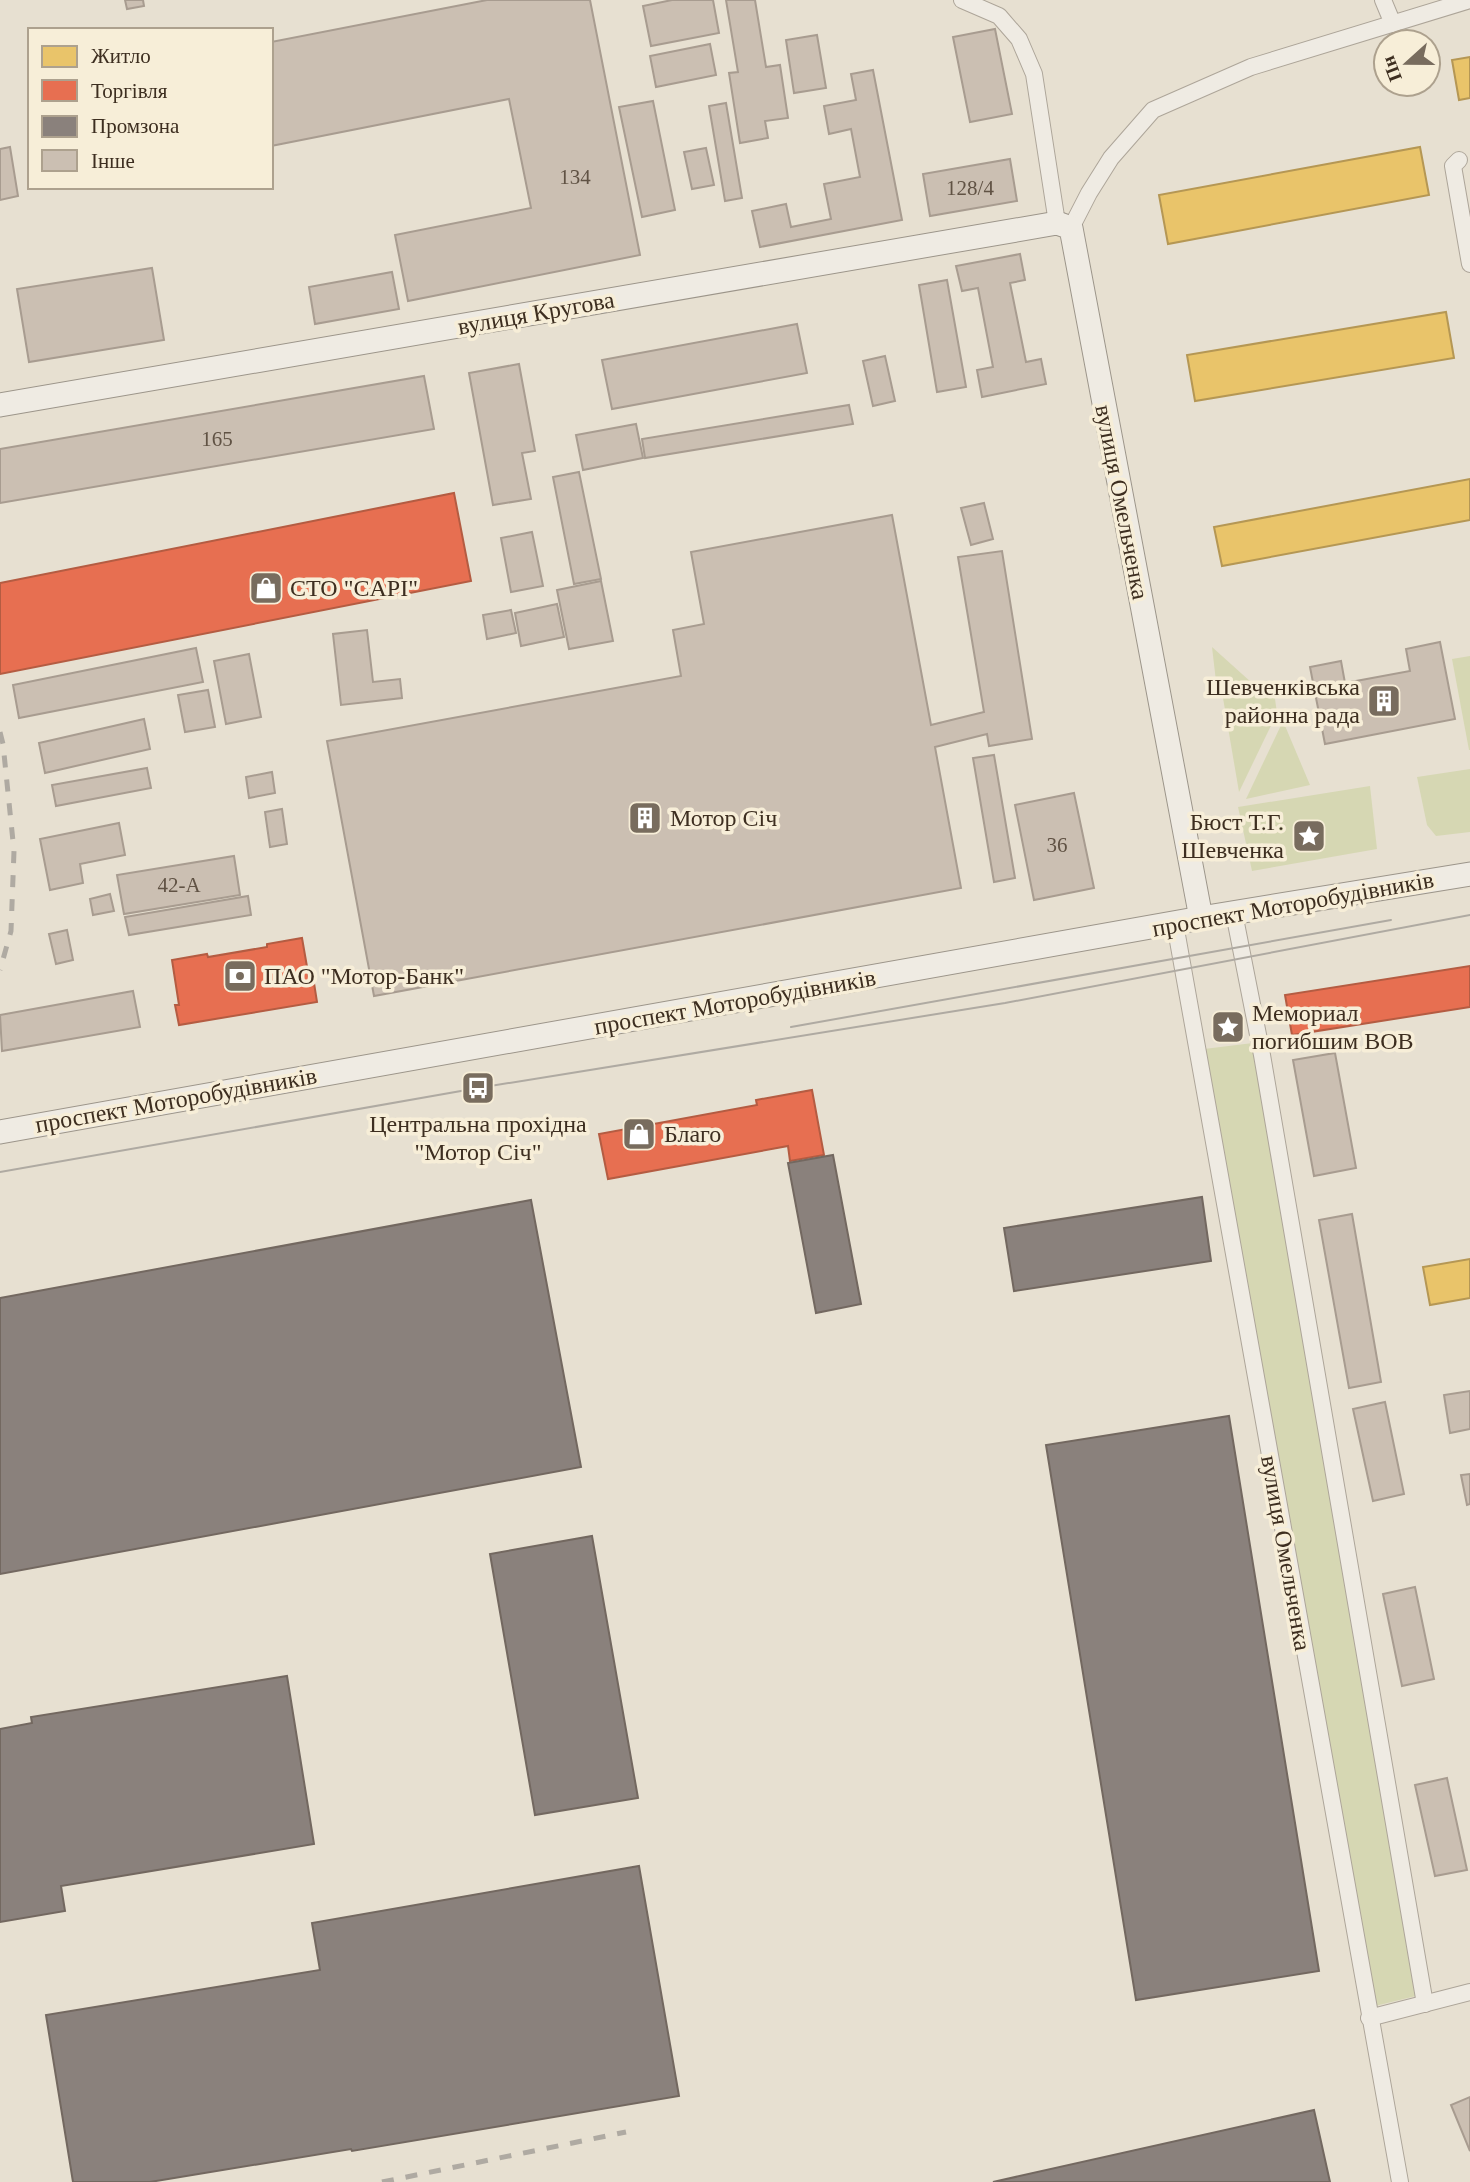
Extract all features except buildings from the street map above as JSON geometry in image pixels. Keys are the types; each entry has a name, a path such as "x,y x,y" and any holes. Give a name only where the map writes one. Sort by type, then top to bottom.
{"street":[{"path":"962,0 999,16 1019,39 1034,74 1064,226"},
{"path":"1383,0 1393,24"},
{"path":"1064,226 1111,158 1153,110 1251,67 1470,0"},
{"path":"1459,160 1453,166 1470,264"},
{"name":"вулиця Кругова","path":"0,405 1064,226"},
{"name":"вулиця Омельченка","path":"1064,226 1201,918"},
{"name":"проспект Моторобудівників","path":"0,1132 1201,918 1470,874"},
{"path":"1234,913 1262,1055 1425,2004"},
{"name":"вулиця Омельченка","path":"1175,924 1400,2182"},
{"path":"1369,2018 1470,1992"}],"green space":[{"path":"1212,647 1252,683 1217,690"},
{"path":"1470,656 1470,750 1469,750 1452,659"},
{"path":"1274,692 1277,713 1239,792 1223,698"},
{"path":"1283,721 1310,785 1246,799"},
{"path":"1470,769 1470,832 1436,836 1427,825 1417,777"},
{"path":"1370,786 1377,849 1252,871 1238,807"},
{"path":"1253,1043 1416,1996 1375,2006 1204,1049"}],"tram line":[{"path":"0,1172 478,1088 1005,1003 1470,915"},
{"path":"791,1027 1391,920"}],"railway":[{"path":"0,732 14,851 11,931 0,970"},
{"path":"382,2182 626,2132"}],"place":[{"name":"СТО \"CAPI\"","path":"266,588"},
{"name":"Шевченківська районна рада","path":"1384,701"},
{"name":"Мотор Січ","path":"645,818"},
{"name":"Бюст Т.Г. Шевченка","path":"1309,836"},
{"name":"ПАО \"Мотор-Банк\"","path":"240,976"},
{"name":"Мемориал погибшим ВОВ","path":"1228,1027"},
{"name":"Центральна прохідна \"Мотор Січ\"","path":"478,1088"},
{"name":"Благо","path":"639,1134"}]}
